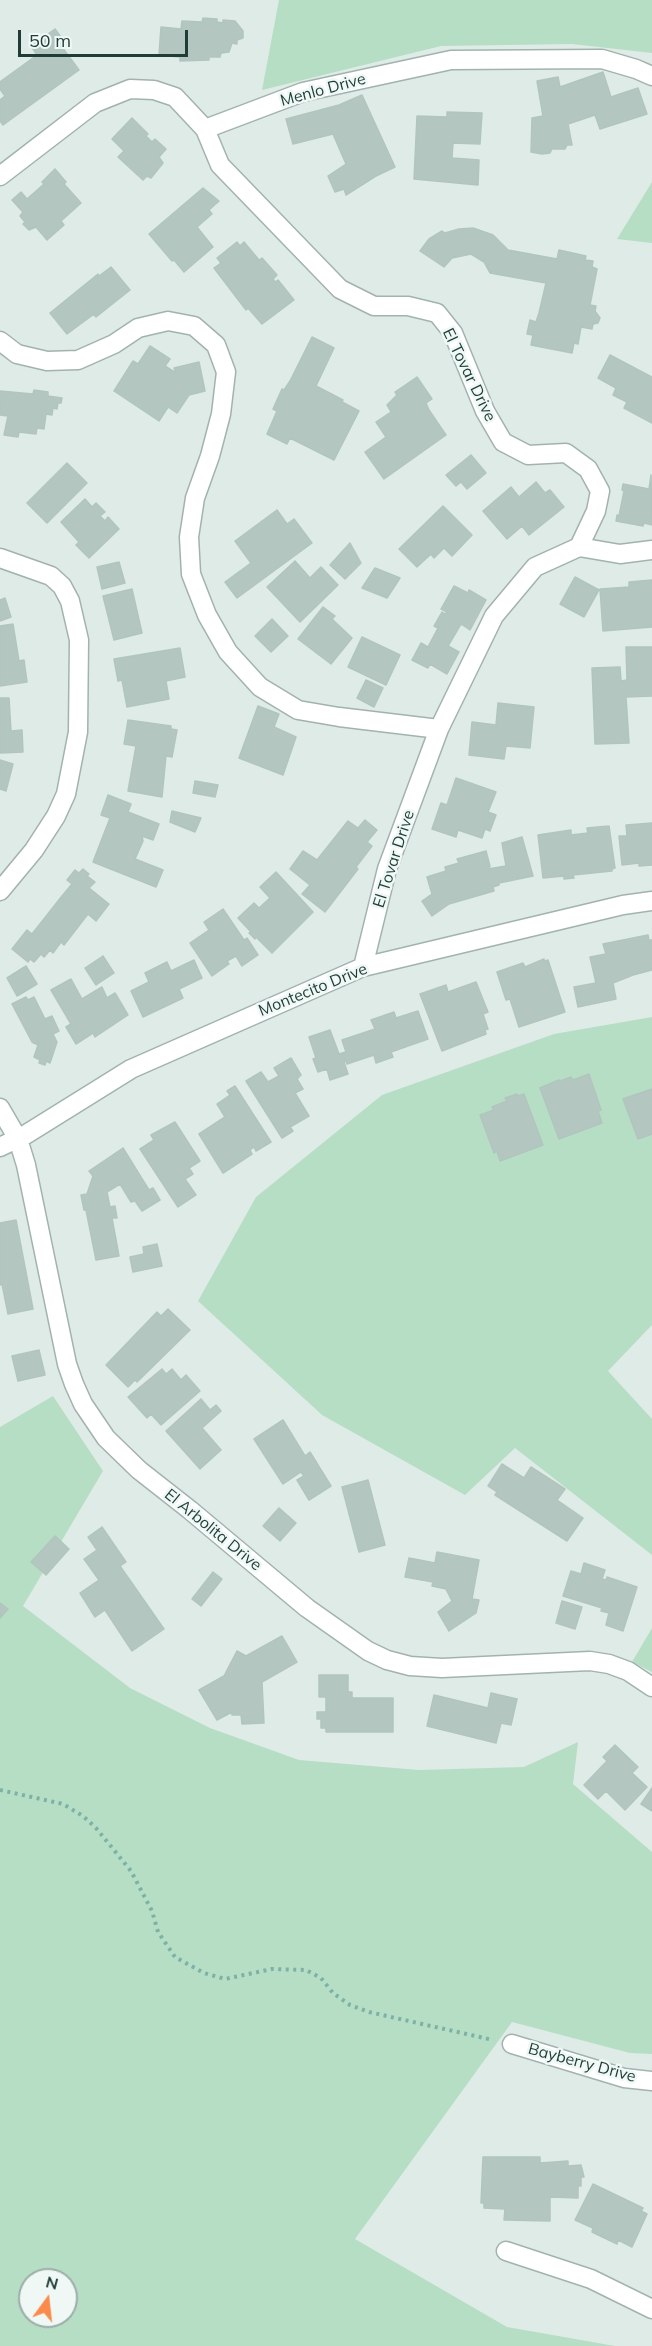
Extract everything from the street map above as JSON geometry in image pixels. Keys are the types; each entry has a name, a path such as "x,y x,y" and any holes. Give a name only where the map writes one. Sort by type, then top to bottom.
{"street":[{"name":"Menlo Drive","path":"205,129 303,92 451,60 602,59 652,76"},
{"path":"0,176 95,103 130,89 154,90 175,98 205,129"},
{"name":"El Tovar Drive","path":"205,129 220,165 340,289 374,306 408,306 436,313 453,333 485,411 503,442 528,455 566,453 588,469 600,491 596,511 579,547 535,567 494,616 439,729 387,868 363,967"},
{"path":"0,341 17,354 47,361 78,360 114,344 138,327 168,321 194,326 216,345 226,372 221,414 210,456 195,498 189,537 191,574 207,615 228,652 260,687 298,710 439,729"},
{"path":"579,547 620,554 652,550"},
{"path":"0,558 51,576 62,586 70,601 79,640 78,732 66,794 56,816 33,850 0,891"},
{"name":"Montecito Drive","path":"0,1148 131,1069 363,967 623,904 652,901"},
{"name":"El Arbolita Drive","path":"0,1108 18,1139 26,1165 67,1364 83,1404 106,1438 139,1470 307,1608 368,1651 387,1660 410,1666 441,1668 590,1661 609,1664 628,1671 652,1687"},
{"name":"Bayberry Drive","path":"512,2044 624,2078 652,2081"},
{"path":"506,2252 591,2279 652,2309"}],"path":[{"path":"0,1790 63,1804 83,1816 96,1828 131,1871 152,1911 158,1932 175,1957 204,1973 225,1979 272,1969 306,1970 321,1978 333,1993 350,2005 369,2012 512,2044"}],"green space":[{"path":"279,0 652,0 652,53 572,44 441,46 262,90"},
{"path":"652,182 652,243 617,239"},
{"path":"652,1017 652,1325 608,1371 652,1419 652,1555 515,1448 465,1495 322,1415 198,1301 256,1197 382,1095 554,1034"},
{"path":"53,1396 103,1471 23,1606 130,1688 210,1728 299,1760 419,1770 524,1767 578,1742 573,1784 652,1852 652,2054 630,2053 512,2022 355,2239 507,2327 615,2346 0,2346 0,1427"},
{"path":"652,1628 652,1672 632,1662"}],"building":[{"path":"203,18 217,19 217,22 223,23 223,20 235,21 243,31 243,38 237,40 237,44 232,43 229,52 221,53 220,57 209,57 209,60 180,61 180,57 159,55 161,27 181,29 182,21 202,22"},
{"path":"55,29 66,44 62,47 79,70 3,125 0,121 0,100 5,96 0,89 0,82 37,55 31,46"},
{"path":"603,72 611,97 638,88 647,114 600,129 595,115 568,124 572,145 567,145 565,149 552,149 550,153 531,152 532,118 543,116 537,81 558,77 560,87"},
{"path":"362,95 395,167 346,195 344,189 335,192 328,176 346,164 333,134 293,144 286,119 339,105"},
{"path":"447,112 482,113 480,144 453,143 452,158 479,160 478,185 414,179 417,116 447,117"},
{"path":"132,118 148,134 146,136 152,142 155,139 166,149 159,157 163,163 151,178 147,176 143,180 118,157 124,151 112,139"},
{"path":"55,169 66,182 64,184 81,203 61,221 64,225 47,240 36,227 29,230 23,224 25,222 20,216 23,212 12,200 21,192 27,199 44,184 42,182"},
{"path":"203,188 219,201 209,210 212,214 197,227 213,247 184,272 149,234"},
{"path":"473,228 493,235 508,250 557,259 559,250 586,256 585,260 593,261 592,267 597,269 590,305 596,306 595,311 600,318 598,323 593,324 592,329 581,327 578,344 574,343 572,353 531,345 533,335 527,334 530,320 536,322 546,283 490,273 484,262 471,254 452,258 444,267 420,251 429,239 442,231 445,233"},
{"path":"237,242 240,246 244,242 259,260 262,258 277,275 273,279 275,282 278,280 294,300 262,324 248,308 246,310 214,268 221,263 217,258"},
{"path":"111,267 130,290 96,317 94,314 67,334 50,313 98,274 99,276"},
{"path":"312,337 334,348 316,386 359,411 334,460 290,438 287,444 267,434 277,411 273,409 282,389 284,390 290,381"},
{"path":"150,346 170,359 165,366 176,373 174,368 199,362 205,391 189,395 177,413 168,407 159,421 114,391 133,361 138,364"},
{"path":"610,355 652,377 652,423 624,408 627,402 613,395 616,388 598,378"},
{"path":"417,377 432,399 426,403 429,410 446,435 384,479 365,452 386,437 376,422 391,412 387,405 397,395 395,392"},
{"path":"34,390 48,392 48,396 62,398 61,403 58,403 57,409 53,408 52,415 46,414 44,429 37,428 36,434 19,432 18,437 4,435 8,416 0,415 0,391 33,394"},
{"path":"471,455 486,473 467,489 461,482 456,486 446,475"},
{"path":"67,463 87,483 47,523 27,503"},
{"path":"651,475 652,525 644,523 643,526 616,521 624,491 622,490 623,484 649,489"},
{"path":"536,482 545,493 550,490 564,507 529,535 522,526 507,539 483,511 511,487 519,497"},
{"path":"85,499 92,507 96,503 105,512 100,516 105,521 108,517 119,529 89,558 76,545 79,542 61,522"},
{"path":"443,506 472,535 452,556 444,548 434,558 431,554 417,567 399,549"},
{"path":"277,510 287,524 294,519 312,543 237,598 225,582 251,563 235,541"},
{"path":"350,543 361,563 345,579 330,565"},
{"path":"295,561 310,578 321,567 338,585 300,622 267,587"},
{"path":"119,562 125,583 102,589 97,567"},
{"path":"375,568 400,578 387,598 362,588"},
{"path":"575,577 599,590 584,617 560,604"},
{"path":"652,580 652,627 603,631 600,589 629,587 629,582"},
{"path":"454,586 468,593 469,590 486,600 470,630 461,624 448,646 459,652 447,674 430,664 428,668 412,660 421,643 428,647 438,628 434,626 442,612 445,614 447,612 441,609"},
{"path":"132,589 142,633 114,640 103,596"},
{"path":"5,598 11,617 0,621 0,600"},
{"path":"323,607 335,616 332,619 352,638 331,664 298,639"},
{"path":"272,619 288,636 271,652 255,636"},
{"path":"13,624 19,661 24,660 27,682 0,686 0,626"},
{"path":"362,637 400,655 386,685 348,667"},
{"path":"626,647 652,647 652,696 626,697 629,743 595,744 592,668 620,667 621,681 627,680"},
{"path":"180,648 185,677 166,681 169,699 127,707 122,680 118,681 114,659"},
{"path":"366,680 383,688 374,707 357,698"},
{"path":"0,698 9,698 11,731 22,730 23,752 0,753"},
{"path":"498,703 534,707 530,748 506,746 504,759 469,755 472,722 496,725"},
{"path":"258,706 279,714 274,727 296,737 283,775 239,758"},
{"path":"128,720 171,726 171,729 177,730 172,757 166,756 162,797 128,791 136,746 124,744"},
{"path":"0,760 13,764 6,791 0,789"},
{"path":"456,778 496,792 488,812 496,815 490,831 485,829 482,838 458,830 456,837 432,829 441,803 447,805"},
{"path":"195,781 218,785 215,797 193,793"},
{"path":"108,795 131,804 128,812 159,824 153,840 142,836 143,841 135,859 163,870 156,887 93,862 110,818 101,815"},
{"path":"172,811 201,818 195,832 170,822"},
{"path":"365,820 377,830 367,842 372,846 356,867 358,869 325,912 302,894 310,885 290,869 303,851 317,860 348,821 358,828"},
{"path":"652,823 652,865 639,866 639,863 622,865 619,836 627,836 626,825"},
{"path":"609,826 615,868 612,871 573,875 574,878 564,879 564,876 543,878 538,835 571,830 571,835 588,833 587,828"},
{"path":"522,837 533,876 499,883 493,887 494,891 449,904 432,916 422,901 432,894 427,877 446,871 445,867 459,863 457,859 486,851 490,866 488,869 506,866 502,843"},
{"path":"83,869 89,874 87,876 95,882 89,888 109,904 96,921 88,914 64,945 61,942 53,953 50,950 44,957 41,954 34,962 30,959 28,962 12,949 27,930 32,934 72,884 67,880 75,870 79,873"},
{"path":"276,872 313,912 272,953 249,933 251,932 238,918 254,903 259,908 270,898 260,887"},
{"path":"223,909 244,940 247,938 258,955 242,966 236,956 227,961 229,964 212,976 190,943 209,930 204,922"},
{"path":"648,935 649,940 652,940 652,970 613,983 616,999 578,1007 574,987 596,983 590,957 606,954 603,944"},
{"path":"103,956 114,973 96,985 85,968"},
{"path":"544,959 544,961 548,960 565,1012 519,1027 510,999 506,1000 497,972 523,963 525,967"},
{"path":"194,960 202,978 179,989 183,998 143,1017 131,991 149,982 145,973 167,962 171,971"},
{"path":"26,966 37,984 17,996 7,978"},
{"path":"71,979 82,999 102,987 107,998 115,993 128,1015 95,1037 93,1033 76,1044 66,1027 71,1024 51,990"},
{"path":"476,982 488,1012 483,1014 488,1029 485,1030 486,1034 442,1051 420,994 446,985 448,992"},
{"path":"26,997 28,1000 34,997 45,1019 52,1016 59,1031 53,1034 57,1042 50,1063 46,1061 45,1065 39,1063 40,1060 34,1057 38,1045 32,1042 12,1004"},
{"path":"418,1011 428,1039 391,1052 393,1057 376,1063 374,1055 347,1064 346,1061 344,1062 348,1074 330,1080 327,1069 318,1072 309,1037 330,1030 339,1054 346,1052 342,1040 375,1029 371,1020 394,1012 396,1018"},
{"path":"291,1058 301,1075 297,1079 303,1089 295,1093 309,1116 290,1127 293,1131 282,1138 246,1081 261,1072 268,1082 279,1076 274,1068"},
{"path":"589,1074 601,1110 598,1111 602,1123 559,1139 540,1088 559,1080 571,1077 573,1080"},
{"path":"235,1086 271,1142 256,1151 254,1147 250,1150 252,1154 223,1173 199,1134 225,1117 217,1104 230,1095 227,1091"},
{"path":"652,1089 652,1134 638,1139 623,1099"},
{"path":"517,1094 518,1096 524,1094 543,1145 500,1161 497,1151 494,1153 480,1115 494,1110 492,1107 507,1101 505,1098"},
{"path":"175,1122 200,1161 189,1168 193,1174 185,1179 196,1195 178,1207 140,1149 154,1140 151,1135"},
{"path":"123,1148 149,1190 153,1188 160,1200 142,1211 135,1201 131,1202 120,1184 107,1192 110,1207 115,1206 117,1218 112,1218 119,1256 96,1260 81,1195 87,1194 93,1176 89,1171"},
{"path":"16,1220 33,1309 8,1314 2,1284 0,1285 0,1223"},
{"path":"157,1244 162,1266 133,1272 130,1257 144,1254 143,1247"},
{"path":"168,1309 190,1330 137,1382 135,1380 128,1387 106,1365 157,1312 161,1316"},
{"path":"39,1350 45,1375 18,1381 12,1356"},
{"path":"162,1369 166,1374 172,1369 181,1380 186,1375 200,1391 161,1425 151,1414 147,1418 128,1397"},
{"path":"201,1399 210,1410 216,1405 221,1411 202,1428 221,1450 200,1469 166,1431"},
{"path":"283,1420 305,1456 310,1452 331,1486 309,1500 297,1480 304,1476 301,1472 283,1484 254,1439"},
{"path":"502,1464 524,1478 531,1467 565,1489 557,1500 583,1518 567,1541 495,1495 497,1492 488,1486"},
{"path":"368,1480 385,1545 359,1552 342,1487"},
{"path":"279,1508 296,1523 280,1541 263,1526"},
{"path":"102,1527 126,1562 120,1566 164,1629 132,1651 105,1610 95,1617 80,1593 99,1580 84,1559 97,1550 88,1537"},
{"path":"55,1536 69,1549 46,1575 31,1562"},
{"path":"437,1552 479,1560 472,1599 479,1600 476,1613 449,1631 438,1612 452,1601 446,1589 432,1586 433,1582 405,1577 409,1558 435,1563"},
{"path":"584,1563 605,1570 602,1579 606,1580 607,1577 637,1587 623,1631 606,1625 609,1613 601,1611 602,1608 563,1596 571,1571 581,1574"},
{"path":"213,1572 222,1579 201,1606 192,1599"},
{"path":"562,1601 582,1607 575,1629 556,1623"},
{"path":"0,1603 8,1609 0,1618"},
{"path":"282,1636 297,1662 262,1682 264,1723 242,1724 241,1715 232,1715 232,1712 217,1720 199,1690 224,1676 237,1651 246,1656"},
{"path":"319,1675 348,1675 348,1692 352,1692 352,1698 393,1698 393,1732 326,1732 326,1728 321,1728 321,1719 317,1719 317,1712 326,1712 326,1697 319,1697"},
{"path":"491,1693 517,1699 511,1725 501,1723 496,1743 427,1726 434,1695 488,1708"},
{"path":"615,1745 638,1767 632,1773 647,1787 625,1810 606,1791 598,1799 584,1785 607,1761 603,1757"},
{"path":"652,1788 652,1811 641,1804"},
{"path":"483,2157 540,2157 540,2163 568,2161 568,2166 581,2165 584,2177 581,2177 581,2186 578,2186 578,2198 550,2197 550,2221 504,2220 505,2209 484,2208 484,2203 481,2203"},
{"path":"593,2184 643,2208 641,2211 647,2214 632,2247 618,2240 617,2244 592,2232 593,2228 575,2220"}]}
